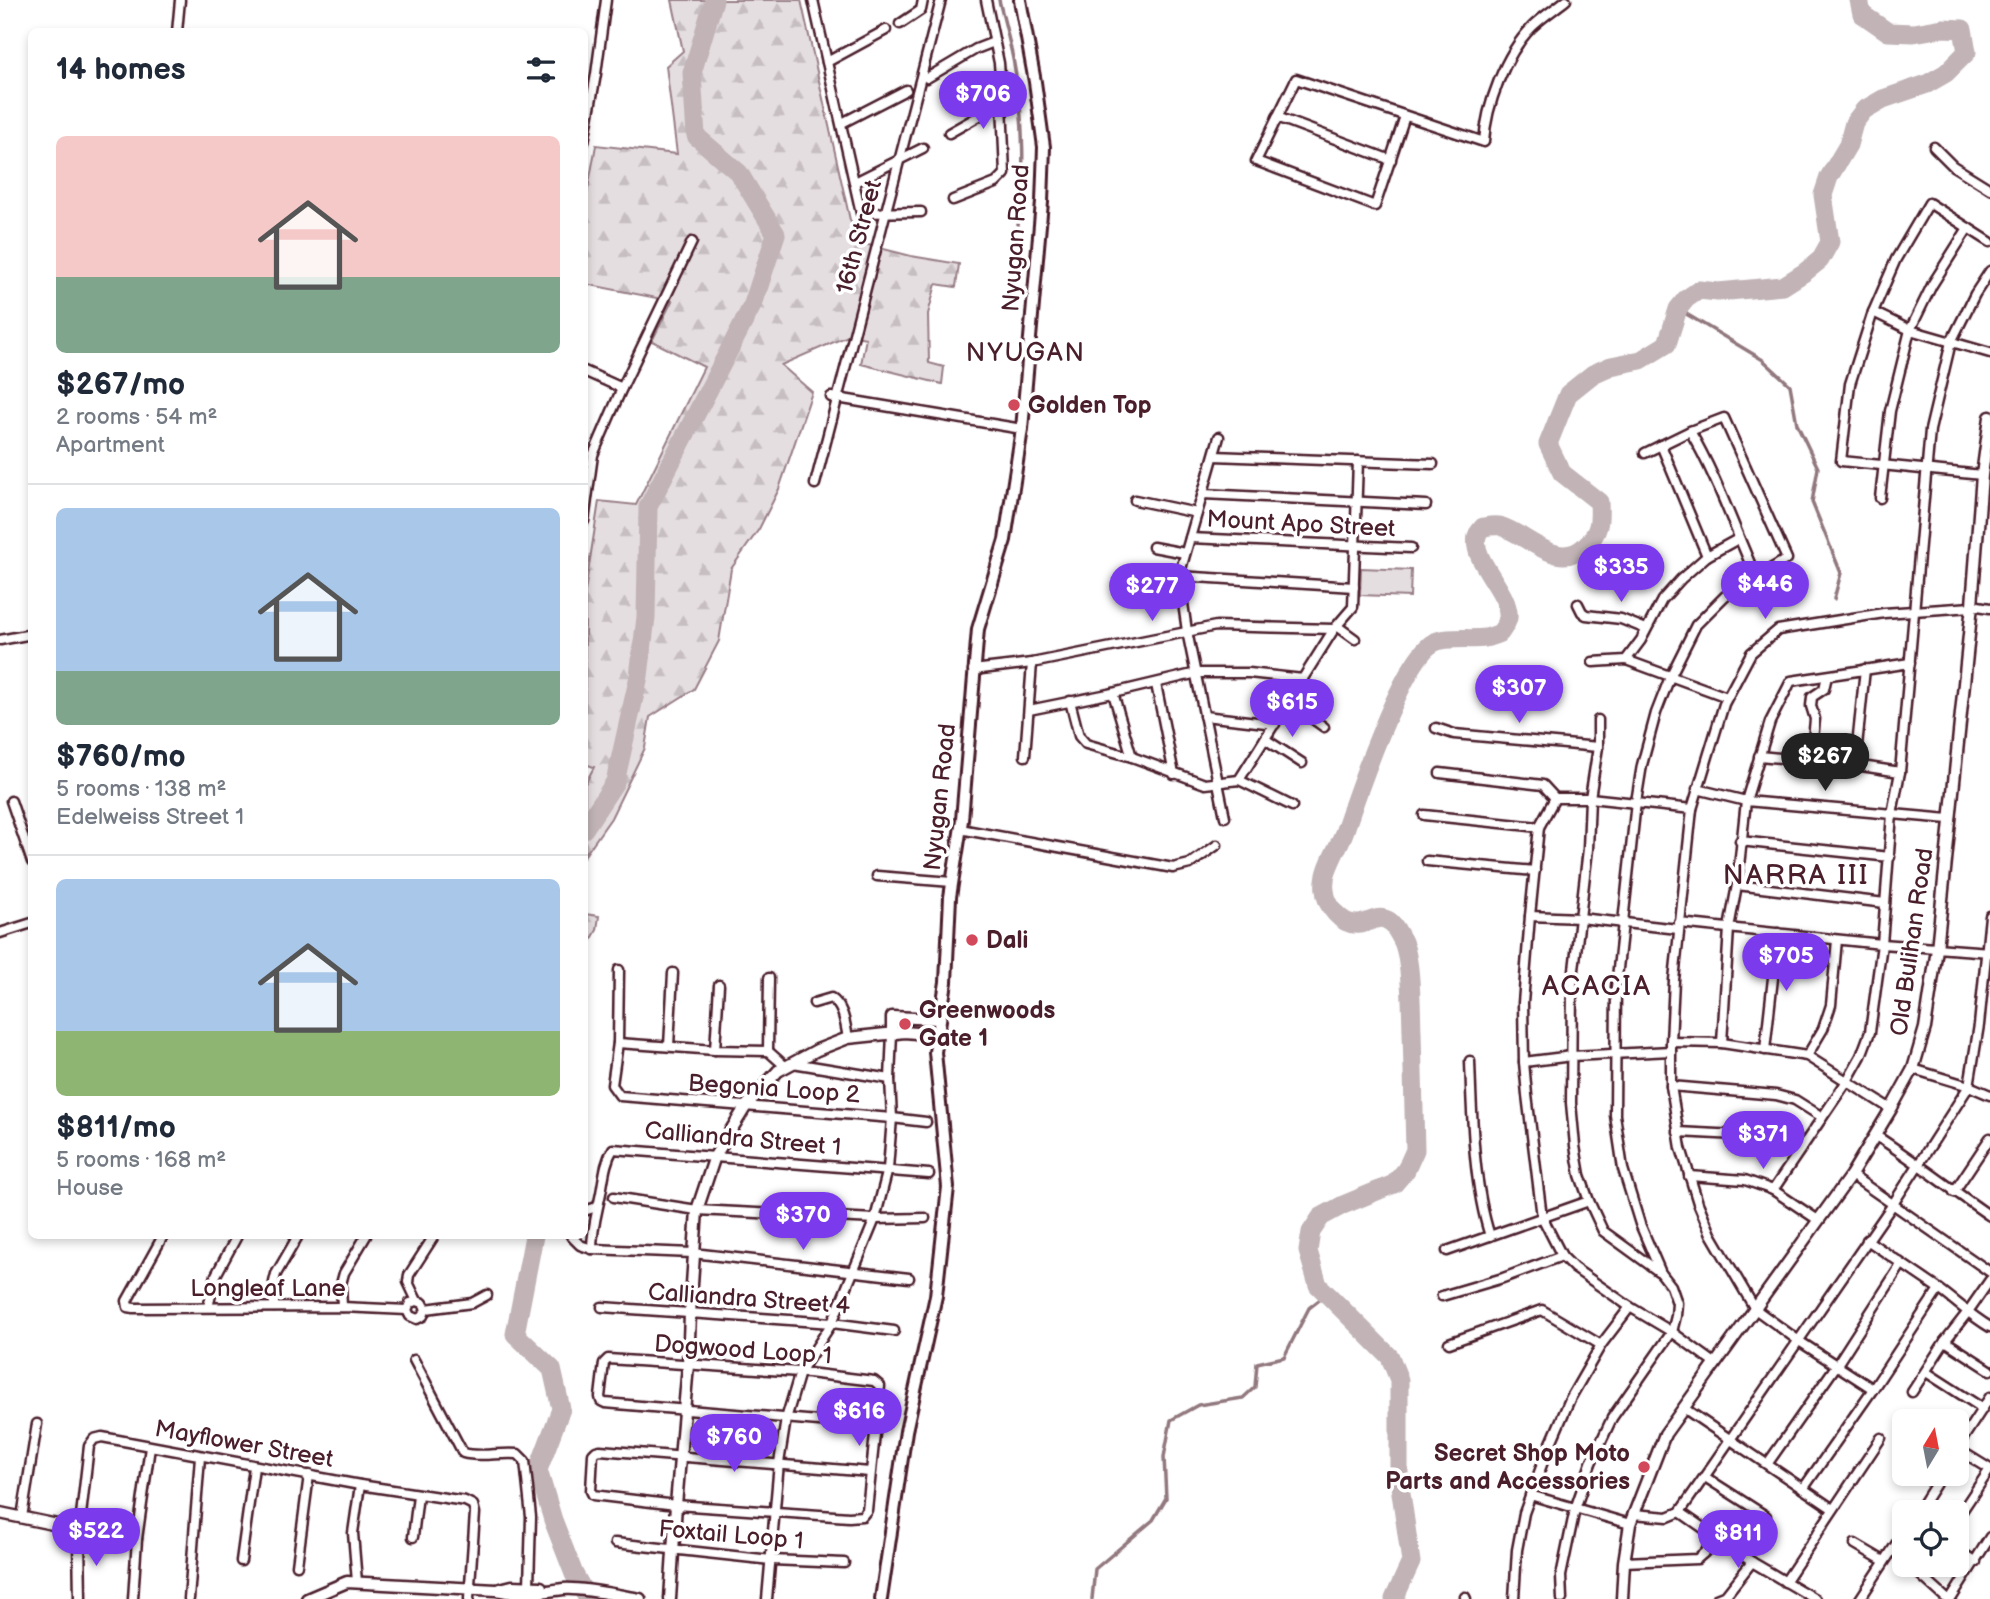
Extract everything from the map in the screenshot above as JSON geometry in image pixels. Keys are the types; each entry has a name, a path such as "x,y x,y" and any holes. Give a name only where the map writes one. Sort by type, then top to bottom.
{"main road":[{"name":"Nyugan Road","path":"881,1599 906,1431 936,1296 948,1187 935,1052 946,982 952,882 960,829 978,629 1005,540 1022,429 1042,202 1044,147 1020,0"}],"street":[{"path":"177,28 180,0"},
{"path":"588,119 606,0"},
{"path":"813,0 861,213 921,212"},
{"path":"900,23 921,10 923,0"},
{"name":"16th Street","path":"815,484 941,0"},
{"path":"953,200 996,183 1005,174 999,63 986,0"},
{"path":"1405,116 1375,206 1256,161 1296,79 1484,142 1485,126 1493,99 1517,46 1531,28 1566,0"},
{"path":"827,62 886,30"},
{"path":"927,78 976,49 994,42"},
{"path":"842,123 906,90"},
{"path":"949,133 1002,103"},
{"path":"1277,117 1391,160"},
{"path":"1934,147 1953,166 1990,189"},
{"path":"855,182 923,148"},
{"path":"1984,482 1926,470 1842,461 1850,384 1873,312 1896,259 1929,203 1990,242"},
{"path":"1880,498 1890,411 1910,330 1932,285 1968,228"},
{"path":"588,492 593,455 622,387 692,242"},
{"path":"1773,1189 1847,1081 1870,1032 1882,944 1892,814 1910,663 1930,430 1951,342 1990,271"},
{"path":"1873,312 1910,330 1990,353"},
{"path":"588,373 622,387"},
{"path":"831,397 1022,429"},
{"name":"Old Bulihan Road","path":"1622,1599 1624,1562 1632,1519 1665,1434 1851,1175 1913,1069 1925,1028 1937,949 1990,417"},
{"path":"1562,1599 1561,1576 1575,1509 1591,1463 1612,1418 1672,1332 1676,1316 1677,1303 1671,1286 1661,1273 1640,1224 1623,1169 1615,1115 1616,987 1642,765 1656,713 1670,677 1696,625 1725,596 1787,559 1724,418 1645,453"},
{"path":"1690,431 1706,458 1756,577"},
{"path":"1219,437 1179,576 1187,631 1225,817"},
{"path":"1661,445 1707,556"},
{"path":"1214,456 1433,464"},
{"path":"1239,779 1336,628 1353,607 1358,461"},
{"path":"1203,494 1426,505"},
{"path":"1135,500 1197,513"},
{"name":"Mount Apo Street","path":"1190,538 1411,548"},
{"path":"1626,660 1641,640 1662,600 1681,579 1707,556 1738,539"},
{"path":"1153,547 1185,553"},
{"path":"1179,576 1354,587"},
{"path":"1578,604 1586,615 1621,619 1646,629"},
{"path":"1873,1389 1755,1309 1711,1234 1689,1176 1678,1132 1671,1086 1671,1046 1679,926 1692,809 1727,697 1751,653 1778,630 1884,613 1972,606 1990,608"},
{"path":"974,670 1032,663 1216,626 1336,628 1355,639"},
{"path":"0,639 28,635"},
{"path":"1593,662 1626,660 1727,697"},
{"path":"1025,756 1032,663"},
{"path":"1722,1043 1730,928 1746,800 1770,722 1791,681 1910,663"},
{"path":"1855,765 1865,669"},
{"path":"1029,710 1197,673 1250,673 1303,679"},
{"path":"1811,761 1815,719 1810,702 1812,697 1824,689 1827,676"},
{"path":"1156,684 1174,774"},
{"path":"1113,693 1132,757"},
{"path":"1070,701 1079,736 1086,744 1132,757 1205,784 1239,779 1292,806"},
{"path":"1289,702 1325,727"},
{"path":"1204,716 1275,724"},
{"path":"1598,720 1598,747 1590,798 1588,849 1572,987 1571,1103 1575,1146 1580,1175 1603,1231 1661,1273"},
{"path":"1436,728 1454,734 1598,747"},
{"path":"1265,739 1302,763"},
{"path":"1759,756 1899,772"},
{"path":"1440,773 1543,785 1555,798 1590,798 1692,809"},
{"path":"1697,789 1746,800 1949,819"},
{"path":"1555,798 1539,827 1523,1003 1524,1062 1542,1217 1562,1256 1574,1268 1716,1364"},
{"path":"11,802 28,851"},
{"path":"1424,815 1539,827"},
{"path":"960,829 1173,868 1189,864 1217,845"},
{"path":"1741,841 1890,857"},
{"path":"1427,861 1535,871"},
{"path":"877,876 952,882"},
{"path":"1737,885 1885,902"},
{"path":"1530,916 1730,928 1988,952"},
{"path":"1530,1495 1575,1509 1632,1519 1668,1517 1680,1512 1893,1204 1969,1086 1979,1025 1990,916"},
{"path":"0,933 28,924"},
{"path":"1765,1050 1778,933"},
{"path":"1807,1056 1823,1029 1831,1005 1837,940"},
{"path":"619,970 618,1043 768,1051 790,1065 890,1079"},
{"path":"668,1046 673,973"},
{"path":"768,1051 769,978"},
{"path":"715,1050 719,985"},
{"path":"814,1003 831,998 837,1003 842,1009 848,1038"},
{"path":"767,1599 779,1463 786,1419 800,1372 832,1323 875,1219 888,1169 892,1118 891,1017 939,1019"},
{"path":"670,1599 697,1210 715,1156 746,1106 778,1071 817,1050 848,1038 892,1033 937,1035"},
{"name":"Begonia Loop 2","path":"618,1043 612,1086 620,1096 926,1122"},
{"path":"1524,1062 1722,1043 1807,1056 1891,1109"},
{"path":"1470,1061 1478,1174 1490,1236"},
{"path":"1913,1069 1990,1095"},
{"path":"1671,1086 1776,1095 1795,1100 1822,1118"},
{"path":"1678,1132 1757,1136 1779,1141 1797,1153"},
{"path":"1875,1135 1990,1215"},
{"path":"1954,1192 1990,1138"},
{"name":"Calliandra Street 1","path":"597,1207 608,1158 613,1149 929,1174"},
{"path":"1851,1175 1990,1272"},
{"path":"1689,1176 1745,1180 1773,1189 1818,1220"},
{"path":"614,1196 697,1210 875,1219 925,1218"},
{"path":"1447,1251 1589,1200"},
{"path":"588,1210 597,1207"},
{"path":"592,1249 597,1207"},
{"name":"Longleaf Lane","path":"161,1239 127,1301 128,1307 342,1307 407,1310"},
{"path":"208,1307 216,1275 235,1239"},
{"path":"274,1307 276,1274 296,1239"},
{"path":"342,1307 341,1284 344,1273 364,1239"},
{"path":"417,1301 408,1282 409,1275 432,1239"},
{"path":"574,1239 580,1245 592,1249 693,1253 909,1278"},
{"path":"1867,1240 1990,1327"},
{"path":"1442,1296 1503,1278 1562,1256"},
{"path":"1768,1463 1836,1366 1901,1265"},
{"path":"1912,1392 1990,1279"},
{"path":"1803,1489 1939,1289"},
{"path":"426,1309 472,1303 487,1295"},
{"path":"417,1301 423,1303 426,1309 423,1316 417,1319 410,1316 407,1310 410,1303 417,1301"},
{"name":"Calliandra Street 4","path":"602,1307 832,1323 894,1331"},
{"path":"1514,1599 1517,1550 1530,1495 1570,1399 1601,1345 1630,1307"},
{"path":"1449,1343 1542,1310 1601,1345"},
{"path":"1945,1341 1990,1370"},
{"path":"414,1360 463,1453 475,1456 501,1452 518,1454 524,1461 531,1517 529,1586"},
{"name":"Dogwood Loop 1","path":"685,1411 605,1404 601,1401 605,1360 800,1372 874,1381 880,1386 877,1426"},
{"path":"1926,1372 1982,1408"},
{"path":"1969,1429 1990,1397"},
{"path":"1685,1409 1833,1509"},
{"path":"685,1411 877,1426 867,1510 862,1516 849,1517 676,1505 593,1495 593,1454 600,1450 870,1472"},
{"path":"22,1517 37,1424"},
{"name":"Mayflower Street","path":"81,1531 89,1446 94,1438 102,1437 254,1467 465,1501 473,1505 475,1513 469,1594"},
{"path":"1785,1581 1881,1438"},
{"path":"133,1599 137,1539 150,1447"},
{"path":"1969,1456 1990,1469 1969,1500"},
{"path":"189,1599 200,1457"},
{"path":"241,1560 254,1467"},
{"path":"297,1565 309,1475"},
{"path":"1705,1477 1766,1516"},
{"path":"357,1582 353,1533 360,1485"},
{"path":"413,1538 418,1495"},
{"path":"1680,1512 1752,1562 1815,1599"},
{"path":"0,1513 67,1528"},
{"path":"81,1531 71,1538 67,1528 72,1522 81,1531 137,1539"},
{"path":"80,1599 81,1531"},
{"path":"1624,1562 1697,1559 1715,1537"},
{"path":"1923,1577 1949,1599 1976,1562 1990,1537"},
{"name":"Foxtail Loop 1","path":"615,1543 771,1560 844,1563"},
{"path":"1855,1544 1892,1560"},
{"path":"1860,1599 1892,1549"},
{"path":"1969,1557 1976,1562"},
{"path":"1716,1599 1726,1595 1752,1562"},
{"path":"307,1599 347,1582 469,1594 512,1586 529,1586 640,1599"},
{"path":"496,1590 511,1594 561,1590"}],"green space":[{"path":"672,0 801,0 850,220 860,243 911,256 959,264 956,287 936,284 928,314 929,363 944,367 942,384 861,364 866,338 850,335 781,365 812,392 779,489 759,529 731,569 719,641 694,689 650,717 645,748 611,818 588,851 588,778 594,767 588,765 588,572 599,501 636,505 704,367 652,341 672,301 588,285 588,189 596,145 677,154 666,66 683,51"},
{"path":"1361,568 1411,570 1410,597 1360,595"},
{"path":"588,914 599,916 597,930 588,946"}],"waterway":[{"path":"588,823 615,782 639,676 646,617 648,507 753,304 776,234 739,173 696,136 692,73 714,0"},
{"path":"999,0 1014,64 1022,126 1022,191 1017,232"},
{"path":"1394,1599 1411,1562 1399,1479 1399,1380 1390,1357 1318,1285 1308,1251 1311,1232 1321,1217 1394,1184 1406,1170 1415,1150 1409,969 1405,946 1391,922 1381,918 1352,924 1331,908 1326,896 1326,875 1382,729 1408,674 1421,654 1438,641 1485,638 1500,633 1507,622 1504,598 1485,567 1477,546 1477,536 1483,527 1500,526 1542,549 1564,555 1575,553 1585,546 1596,531 1599,502 1562,473 1548,444 1568,394 1593,374 1611,366 1641,360 1667,344 1678,309 1699,290 1718,292 1783,286 1820,260 1830,242 1823,195 1829,177 1848,145 1854,123 1864,110 1883,99 1927,84 1946,73 1967,52 1963,29 1888,32 1862,14 1859,0"},
{"path":"1678,309 1763,360 1790,385 1797,424 1818,468 1812,502 1841,573 1834,599"},
{"path":"533,1239 515,1334 552,1369 561,1409 538,1470 553,1520 574,1574 588,1599"},
{"path":"1092,1599 1095,1569 1153,1520 1166,1498 1164,1457 1171,1420 1198,1405 1243,1398 1255,1387 1257,1363 1284,1357 1309,1308 1327,1294"}],"place":[{"name":"Golden Top","path":"1014,405"},
{"name":"Dali","path":"972,940"},
{"name":"Greenwoods Gate 1","path":"905,1024"},
{"name":"Secret Shop Moto Parts and Accessories","path":"1644,1467"}],"district":[{"name":"NYUGAN","path":"1026,353"},
{"name":"NARRA III","path":"1796,875"},
{"name":"ACACIA","path":"1597,986"}]}
